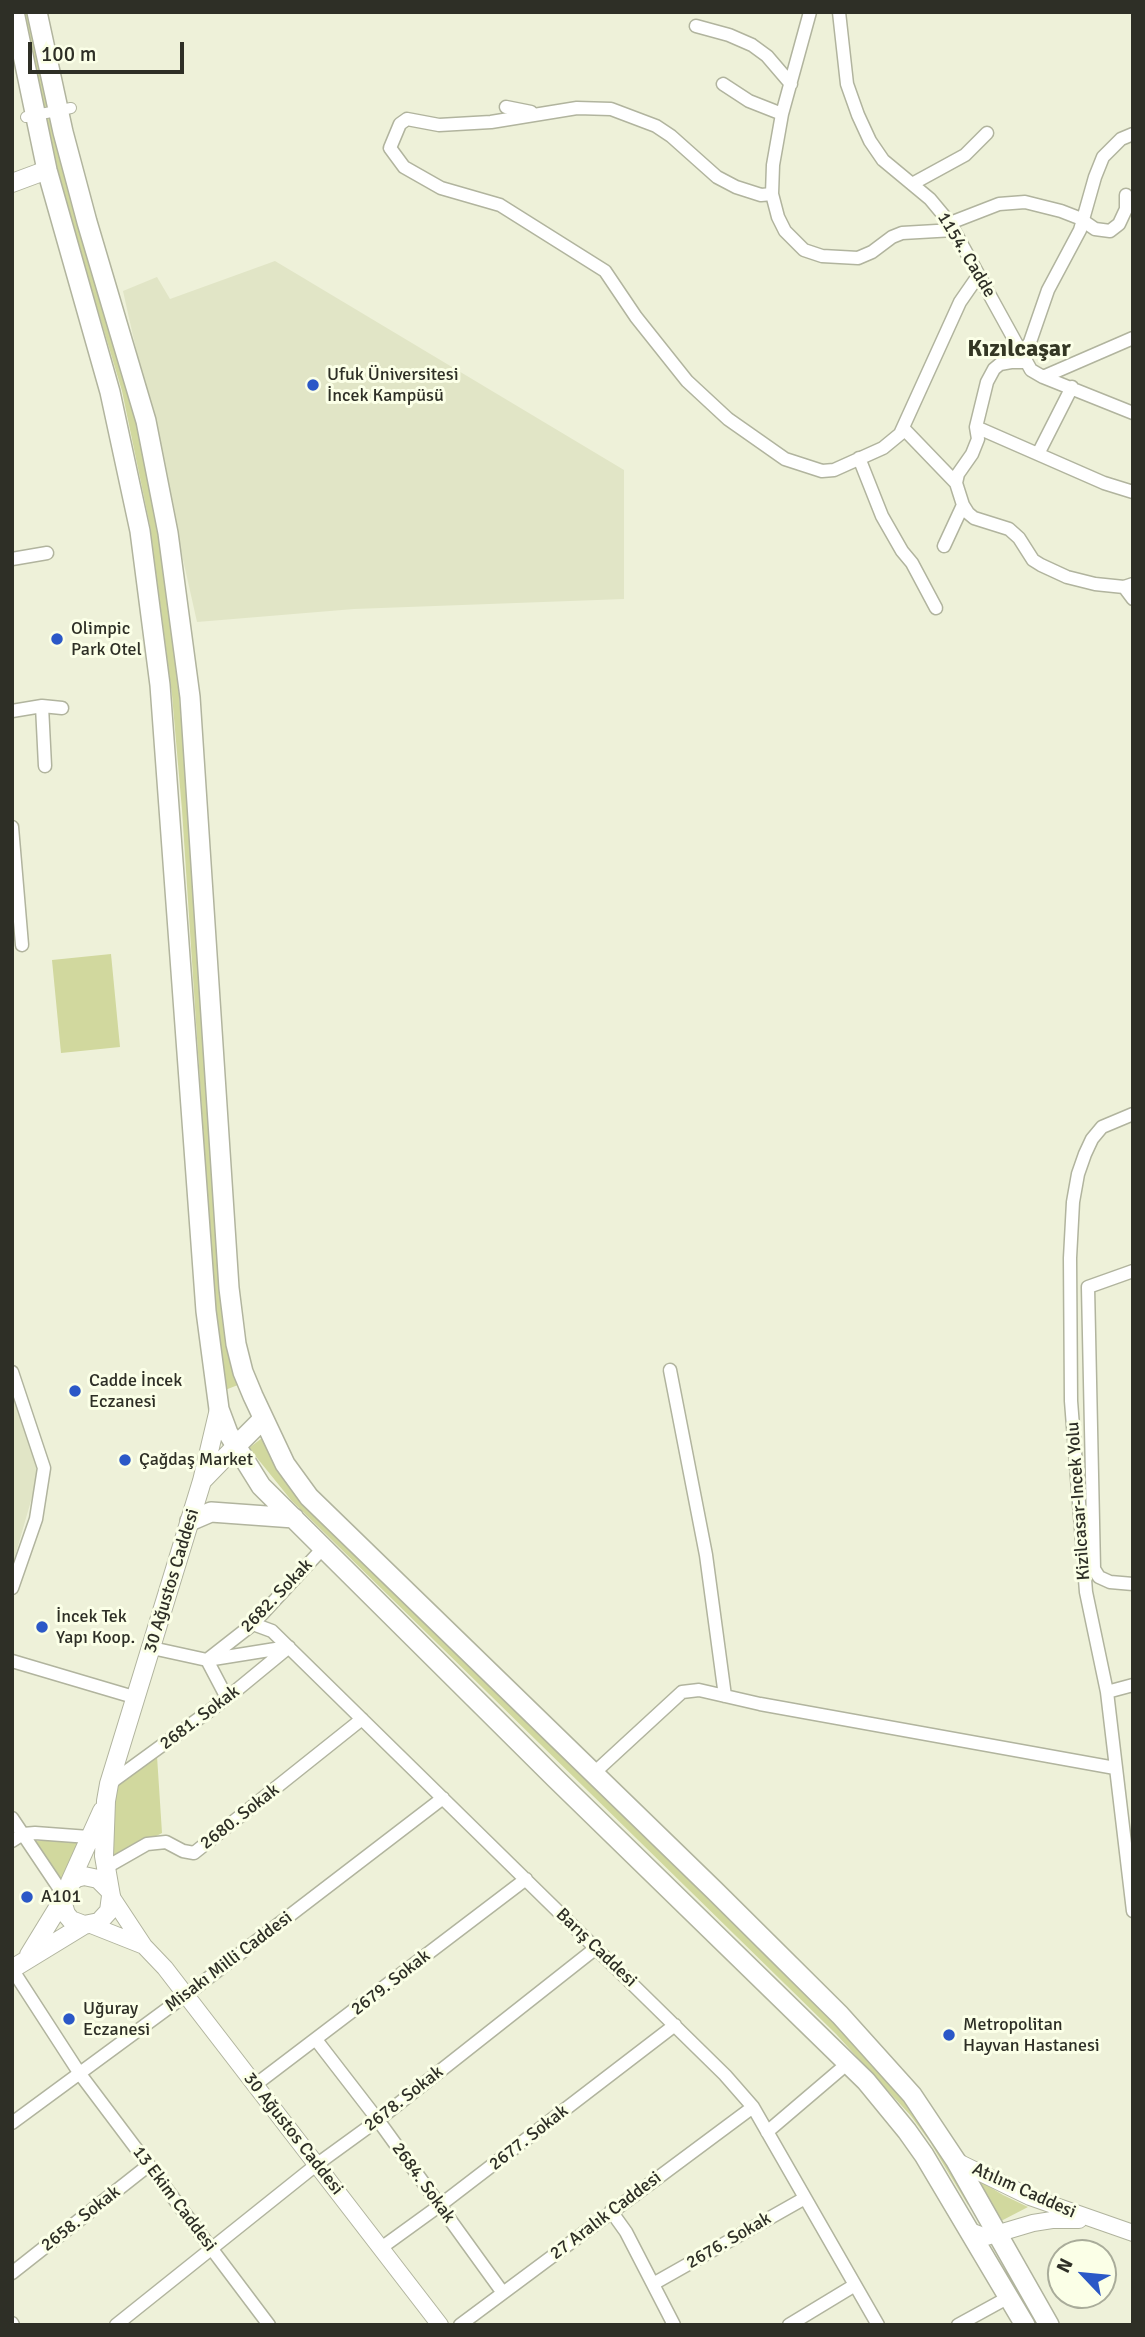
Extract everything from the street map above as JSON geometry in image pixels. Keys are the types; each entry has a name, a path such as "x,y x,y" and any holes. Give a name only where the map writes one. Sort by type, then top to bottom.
{"main road":[{"path":"14,12 30,117 94,331 136,507 151,606 163,726 206,1311 219,1409 235,1447 261,1486 555,1778 848,2063 907,2131 1025,2325"},
{"path":"37,12 65,109 87,222 145,421 175,576 190,697 229,1287 238,1351 263,1419 289,1471 309,1497 840,2015 912,2095 956,2161 1049,2325"},
{"path":"12,183 47,170"},
{"path":"219,1409 228,1399 253,1396"},
{"name":"30 Ağustos Caddesi","path":"107,1793 202,1481 219,1409"},
{"path":"235,1447 263,1419"},
{"name":"30 Ağustos Caddesi","path":"202,1481 235,1447"},
{"path":"190,1521 211,1512 294,1518"},
{"path":"88,1925 71,1920 66,1914 65,1892 107,1793"},
{"path":"16,1966 105,1918 109,1911 110,1892 105,1868 107,1793"},
{"path":"16,1966 76,1878 91,1876 98,1879 110,1892"}],"street":[{"path":"810,12 782,114 773,165 772,194 785,231 804,250 822,256 858,258 902,233 952,226 999,204 1011,202 1026,202 1061,211 1104,231 1115,229 1126,209 1126,195"},
{"name":"1154. Cadde","path":"839,12 847,84 870,141 883,160 930,199 952,226 1031,370 1133,413"},
{"path":"696,26 752,45 767,56 791,84"},
{"path":"723,84 750,101 782,114"},
{"path":"506,107 545,114"},
{"path":"772,194 751,192 717,177 671,136 631,115 611,109 577,108 491,122 439,125 407,119 400,124 390,148 404,167 441,188 500,205 606,271 636,317 687,381 728,419 785,459 822,471 834,470 890,444 904,429 916,396 939,352 960,302 978,276"},
{"path":"30,117 65,109"},
{"path":"912,184 965,155 987,133"},
{"path":"956,483 961,468 972,454 978,439 976,427 983,395 994,369 1000,364 1024,358 1048,289 1083,221 1103,157 1115,144 1133,134"},
{"path":"1043,377 1133,338"},
{"path":"1038,454 1072,387"},
{"path":"976,427 1104,483 1133,492"},
{"path":"904,429 956,483 962,505 974,518 1009,530 1041,565 1067,577 1095,584 1128,586 1133,599"},
{"path":"859,458 882,516 936,608"},
{"path":"944,546 962,505"},
{"path":"12,559 47,553"},
{"path":"42,706 45,766"},
{"path":"12,711 42,706 62,708"},
{"path":"12,827 22,945"},
{"name":"Kizilcasar-Incek Yolu","path":"1133,1114 1102,1127 1085,1154 1073,1202 1070,1258 1071,1401 1077,1499 1086,1592 1107,1692 1115,1768 1128,1834 1133,1911"},
{"path":"1133,1271 1088,1287 1094,1569 1099,1577 1110,1582 1133,1584"},
{"path":"670,1370 706,1555 725,1696"},
{"path":"12,1372 44,1468 36,1519 12,1588"},
{"name":"2682. Sokak","path":"207,1660 253,1624 324,1547"},
{"name":"Barış Caddesi","path":"253,1624 272,1631 289,1647 725,2075 753,2107 878,2325"},
{"path":"152,1648 207,1660 289,1647"},
{"name":"2681. Sokak","path":"107,1793 289,1647"},
{"path":"207,1660 228,1698"},
{"path":"12,1661 137,1698"},
{"path":"1107,1692 1133,1685"},
{"path":"594,1773 682,1692 699,1690 773,1707 1115,1768"},
{"name":"2680. Sokak","path":"105,1868 147,1844 166,1842 183,1851 194,1853 362,1719"},
{"name":"Misakı Milli Caddesi","path":"12,2123 186,1995 443,1798"},
{"path":"19,1830 89,1837"},
{"path":"19,1830 65,1892"},
{"name":"2679. Sokak","path":"256,2085 526,1879"},
{"name":"30 Ağustos Caddesi","path":"110,1892 144,1946 186,1995 440,2325"},
{"name":"30 Ağustos Caddesi","path":"88,1925 144,1946"},
{"name":"2678. Sokak","path":"116,2325 596,1948"},
{"name":"13 Ekim Caddesi","path":"16,1966 80,2074 269,2325"},
{"name":"2677. Sokak","path":"381,2248 675,2025"},
{"name":"2684. Sokak","path":"317,2041 378,2120 503,2293"},
{"path":"767,2132 848,2063"},
{"name":"27 Aralık Caddesi","path":"460,2325 753,2107"},
{"name":"Atılım Caddesi","path":"956,2161 1030,2197 1133,2233"},
{"name":"2658. Sokak","path":"12,2273 149,2165"},
{"name":"2676. Sokak","path":"653,2284 805,2197"},
{"path":"611,2211 626,2232 674,2325"},
{"name":"Atılım Caddesi","path":"970,2231 986,2237 1033,2222 1092,2220"},
{"path":"789,2325 855,2285"},
{"path":"958,2325 1009,2297"}],"shaded area":[{"name":"Ufuk Üniversitesi İncek Kampüsü","path":"275,261 624,470 624,599 354,609 197,622 123,291 157,277 170,299"},
{"path":"12,1392 32,1447 38,1476 12,1567"}],"green space":[{"path":"22,12 29,12 62,168 133,406 161,552 179,695 189,816 222,1315 227,1348 238,1385 225,1390 215,1310 182,810 172,695 150,526 122,391 55,167"},
{"path":"111,954 120,1047 61,1053 52,960"},
{"path":"262,1438 276,1466 505,1700 836,2024 892,2083 930,2134 970,2203 968,2205 911,2116 836,2034 291,1500 249,1448"},
{"path":"157,1756 162,1833 107,1862 117,1782"},
{"path":"34,1841 80,1841 63,1889"},
{"path":"975,2178 1003,2195 1028,2207 1001,2221"}],"place":[{"name":"Ufuk Üniversitesi İncek Kampüsü","path":"313,385"},
{"name":"Olimpic Park Otel","path":"57,639"},
{"name":"Cadde İncek Eczanesi","path":"75,1391"},
{"name":"Çağdaş Market","path":"125,1460"},
{"name":"İncek Tek Yapı Koop.","path":"42,1627"},
{"name":"A101","path":"27,1897"},
{"name":"Uğuray Eczanesi","path":"69,2019"},
{"name":"Metropolitan Hayvan Hastanesi","path":"949,2035"}],"district":[{"name":"Kızılcaşar","path":"1019,350"}]}
